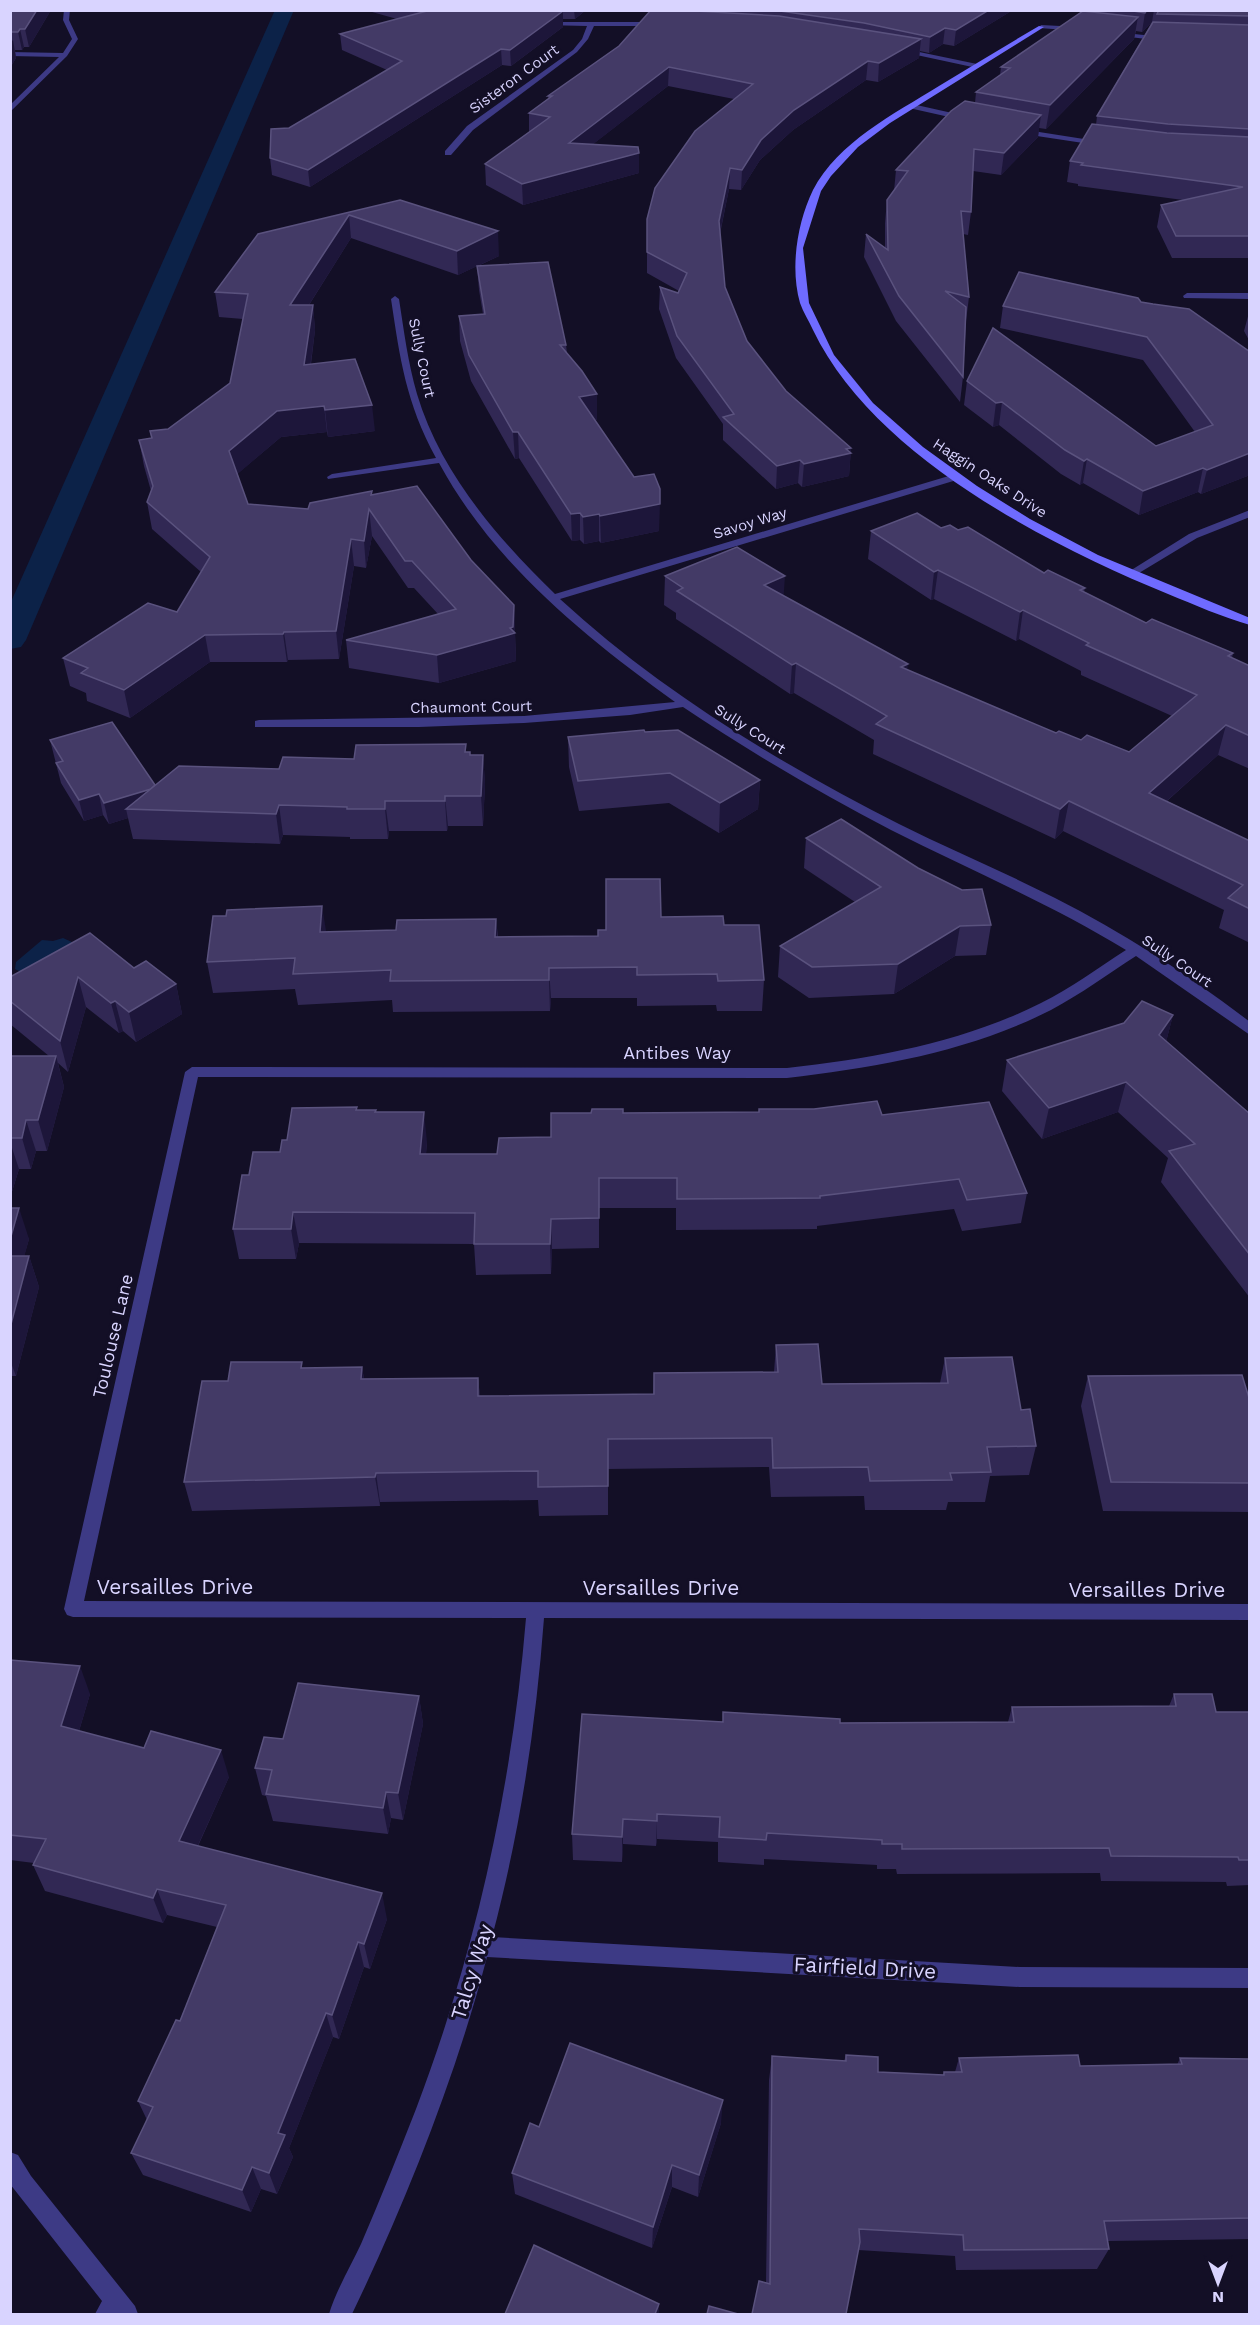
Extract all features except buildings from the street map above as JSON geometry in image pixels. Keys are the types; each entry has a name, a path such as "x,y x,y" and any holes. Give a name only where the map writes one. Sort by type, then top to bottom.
{"street":[{"path":"10,110 65,55 75,39 66,20 67,10"},
{"path":"531,24 665,24"},
{"name":"Sisteron Court","path":"448,153 470,128 575,51 585,39 591,24"},
{"path":"1041,27 1088,30"},
{"name":"Haggin Oaks Drive","path":"1041,27 912,106 865,138 835,166 818,190 806,216 800,237 798,266 803,296 825,347 848,380 909,442 956,477 1010,512 1072,547 1130,574 1250,622"},
{"path":"1110,34 1176,39"},
{"path":"891,48 977,66"},
{"path":"10,54 65,55"},
{"path":"912,106 975,121"},
{"path":"1008,128 1109,145"},
{"path":"1188,296 1250,296"},
{"name":"Sully Court","path":"395,299 406,366 417,407 441,460 470,506 508,552 552,598 624,660 683,704 783,767 875,817 1052,902 1136,950 1250,1030"},
{"path":"332,477 441,460"},
{"name":"Savoy Way","path":"552,598 956,477"},
{"path":"1130,574 1193,536 1250,513"},
{"name":"Chaumont Court","path":"259,724 475,723 551,720 683,704"},
{"name":"Antibes Way","path":"192,1072 787,1073 862,1065 933,1050 997,1029 1047,1006 1136,950"},
{"name":"Toulouse Lane","path":"72,1609 192,1072"},
{"name":"Versailles Drive","path":"72,1609 1250,1612"},
{"name":"Talcy Way","path":"340,2314 361,2272 431,2103 482,1947 515,1801 533,1670 536,1610"},
{"name":"Fairfield Drive","path":"482,1947 1020,1977 1250,1978"},
{"path":"10,2163 116,2311"}],"water":[{"path":"63,938 74,943 23,973 15,969 16,962 42,940 53,941"}],"waterway":[{"path":"10,640 285,10"}]}
